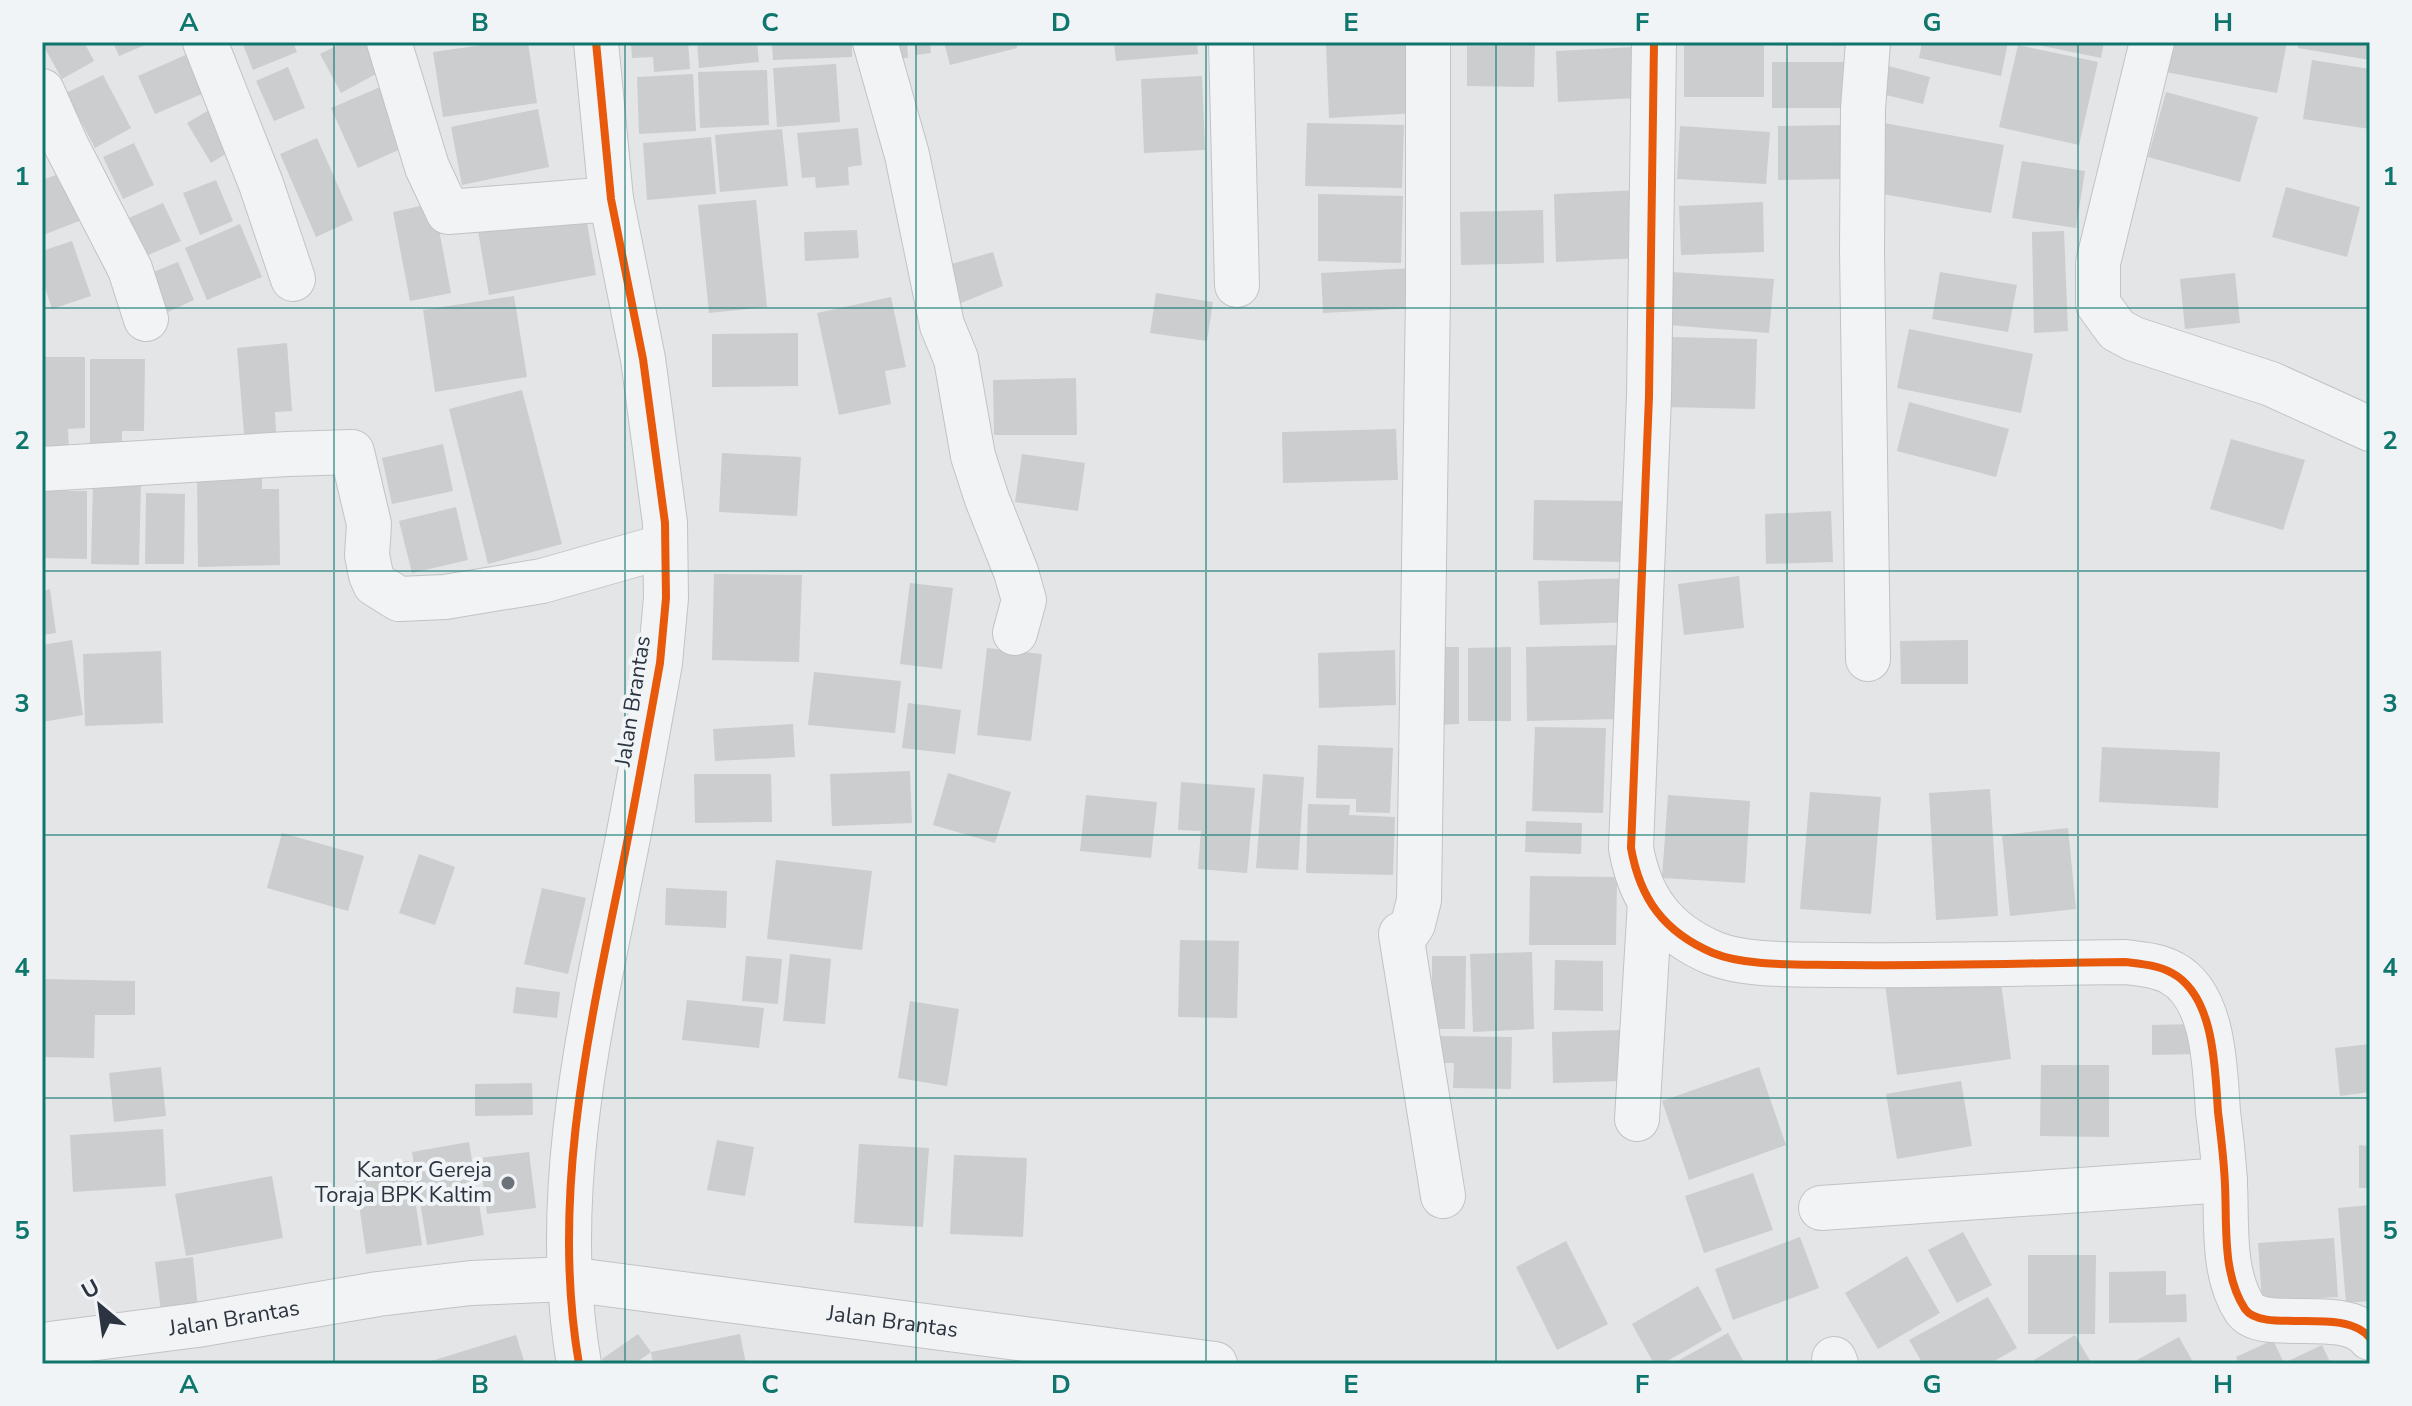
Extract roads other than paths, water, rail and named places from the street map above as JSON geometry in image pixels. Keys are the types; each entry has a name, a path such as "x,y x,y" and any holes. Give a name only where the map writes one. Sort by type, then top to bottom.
{"street":[{"path":"205,42 261,184 293,279"},
{"path":"389,42 427,167 448,212 611,199"},
{"name":"Jalan Brantas","path":"579,1364 568,1279 568,1225 580,1088 660,663 666,598 663,508 643,359 611,199 596,42"},
{"path":"875,42 907,155 942,325 956,359 973,456 1024,600 1015,633"},
{"path":"1231,42 1237,285"},
{"path":"1428,42 1428,295 1419,900 1413,924 1407,933 1401,934 1443,1196"},
{"path":"1654,42 1649,396 1631,848 1637,877 1650,902 1674,931 1715,954 1773,964 2125,962 2172,972 2197,999 2209,1032 2225,1180 2228,1251 2236,1290 2246,1311 2255,1319 2300,1320 2359,1327 2370,1338"},
{"path":"1868,42 1863,109 1862,251 1868,659"},
{"path":"2152,42 2098,263 2098,304 2117,330 2134,339 2271,384 2370,429"},
{"path":"42,91 67,147 130,269 146,319"},
{"path":"42,469 352,452 369,524 367,555 371,575 375,584 399,599 445,597 542,581 665,546"},
{"path":"1637,1119 1650,902"},
{"path":"1821,1208 2225,1180"},
{"name":"Jalan Brantas","path":"42,1345 197,1325 378,1294 471,1283 568,1279 1215,1364"}],"place":[{"name":"Kantor Gereja Toraja BPK Kaltim","path":"508,1183"}]}
